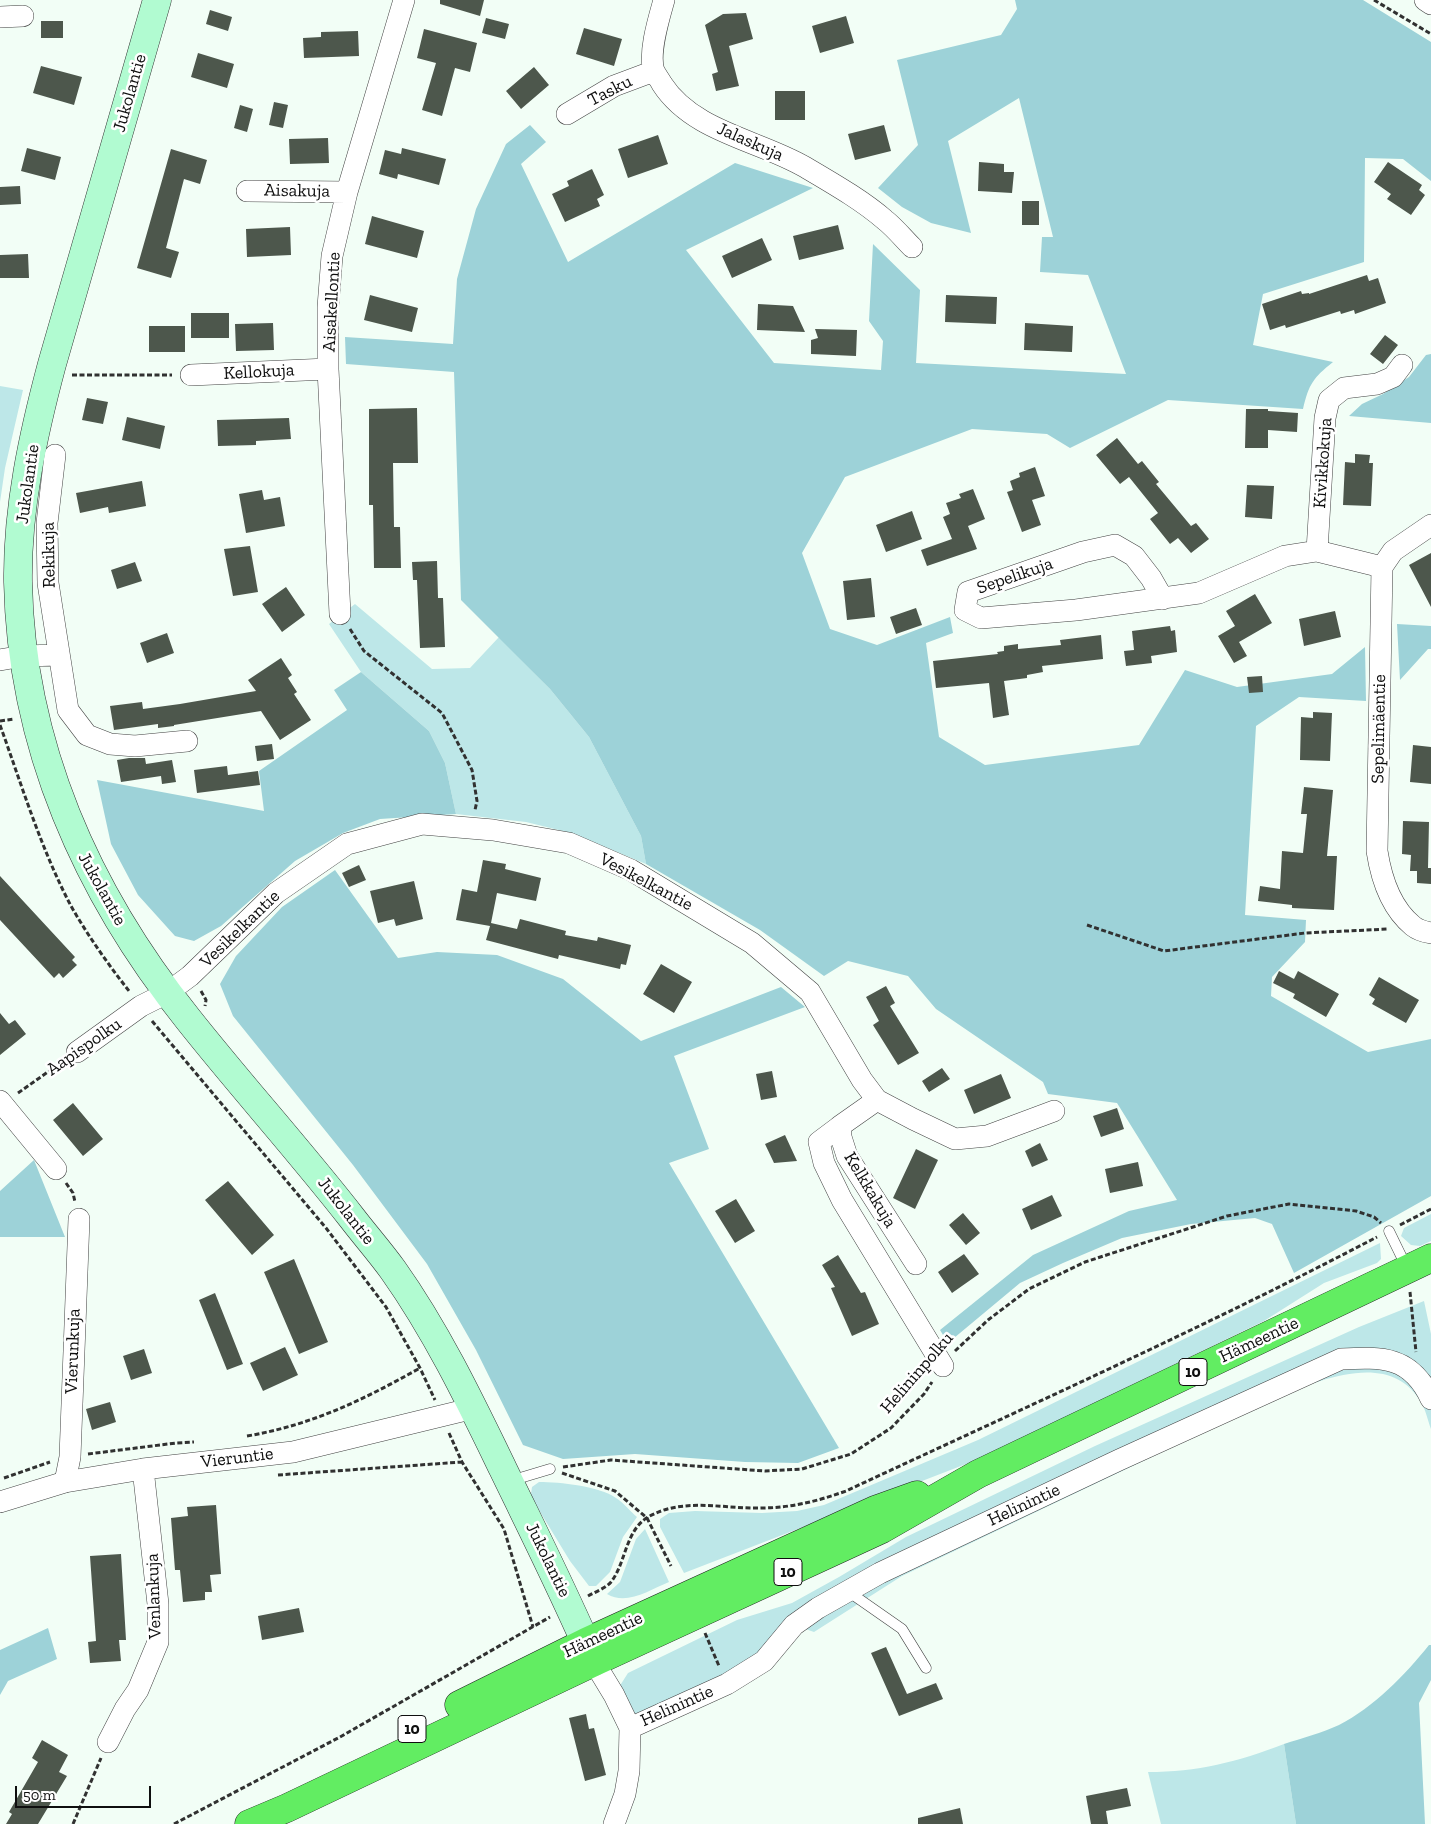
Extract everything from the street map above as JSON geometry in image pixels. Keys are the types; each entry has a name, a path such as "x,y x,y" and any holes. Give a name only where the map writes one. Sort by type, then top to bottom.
{"highway":[{"name":"Hämeentie","path":"242,1824 282,1794 590,1652 882,1529 978,1474 1418,1272"},
{"name":"Hämeentie","path":"249,1824 287,1808 590,1652"}],"street":[{"name":"Jukolantie","path":"157,0 36,425 22,518 11,658 33,716 50,772 78,844 114,914 188,1020 309,1164 393,1269 435,1334 474,1408 571,1605 590,1652"},
{"name":"Aisakellontie","path":"340,614 328,369 328,308 332,256 347,192 404,0"},
{"path":"654,71 653,47 657,22 664,0"},
{"path":"1424,0 1431,4"},
{"path":"0,17 23,16"},
{"name":"Tasku","path":"567,114 614,86 654,71"},
{"name":"Jalaskuja","path":"654,71 668,92 686,110 713,126 804,166 885,220 912,247"},
{"name":"Aisakuja","path":"246,191 347,192"},
{"name":"Kivikkokuja","path":"1317,551 1325,418 1329,400 1344,388 1377,384 1393,378 1402,365"},
{"name":"Kellokuja","path":"190,375 328,369"},
{"name":"Rekikuja","path":"55,455 47,523 48,583 68,710 87,735 110,744 135,746 186,741"},
{"path":"1382,567 1392,551 1431,525"},
{"name":"Sepelikuja","path":"1163,599 1151,578 1134,556 1115,545 1083,552 968,592 964,610 981,618 1076,610 1163,599 1199,593 1285,556 1317,551 1344,556 1382,567"},
{"name":"Sepelimäentie","path":"1382,567 1377,850 1379,869 1384,884 1399,911 1422,930"},
{"path":"11,658 59,655"},
{"name":"Vesikelkantie","path":"167,992 190,976 276,893 347,844 422,824 471,828 569,843 631,870 752,943 810,992 862,1080 877,1100 913,1120 955,1139 987,1136 1054,1111"},
{"name":"Aapispolku","path":"77,1052 141,1006 167,992"},
{"path":"877,1100 819,1142 824,1163 842,1200 943,1366"},
{"path":"1,1102 56,1169"},
{"name":"Kelkkakuja","path":"839,1127 847,1156 916,1264"},
{"name":"Vierunkuja","path":"65,1482 70,1457 79,1219"},
{"name":"Helinintie","path":"630,1728 728,1684 764,1661 794,1625 818,1608 880,1573 1119,1460 1341,1359 1370,1358 1397,1362 1419,1378 1431,1399"},
{"name":"Vieruntie","path":"0,1502 24,1493 65,1482 143,1469 293,1452 474,1408"},
{"name":"Venlankuja","path":"108,1742 125,1709 138,1690 158,1642 158,1604 143,1469"},
{"path":"590,1652 630,1728 630,1771 625,1794 614,1824"}],"lane":[{"path":"1389,1231 1418,1272"},
{"path":"509,1481 550,1469"},
{"path":"849,1592 902,1629 926,1668"}],"path":[{"path":"1374,0 1431,34"},
{"path":"72,375 190,375"},
{"path":"340,614 364,651 442,713 472,770 477,802 471,828"},
{"path":"1087,925 1164,951 1306,933 1422,930"},
{"name":"Aapispolku","path":"1,1102 77,1052"},
{"path":"56,1169 73,1193 79,1219"},
{"name":"Helininpolku","path":"550,1469 611,1460 765,1471 802,1469 851,1454 891,1428 924,1394 950,1355 988,1320 1029,1289 1084,1262 1227,1216 1289,1204 1356,1211 1374,1217 1389,1231"},
{"path":"174,1824 350,1732 610,1584 629,1541 638,1526 647,1518 666,1509 680,1506 761,1508 795,1506 819,1501 846,1491 1083,1381 1297,1278 1431,1209"},
{"path":"1418,1272 1409,1292 1419,1378"},
{"path":"241,1437 300,1424 332,1413 371,1396 420,1368"},
{"path":"0,1480 58,1459 196,1442"},
{"path":"455,1448 504,1529 533,1627"},
{"path":"268,1476 462,1462"},
{"path":"550,1469 615,1491 647,1518 671,1566"},
{"path":"702,1628 728,1684"},
{"path":"350,1732 353,1737"},
{"path":"73,1824 108,1742"}],"shaded area":[{"path":"1015,0 1363,0 1431,42 1431,181 1403,159 1365,158 1364,262 1263,294 1253,345 1333,362 1313,382 1307,393 1303,409 1168,400 1070,448 1047,434 972,429 845,477 802,553 830,629 877,645 950,617 953,633 926,643 939,737 985,765 1139,745 1185,670 1237,687 1332,674 1365,647 1366,701 1299,697 1256,726 1245,915 1306,920 1305,942 1272,977 1271,996 1368,1052 1431,1039 1431,1196 1294,1273 1272,1224 1255,1218 1191,1224 1122,1238 1020,1283 948,1343 940,1330 1033,1255 1129,1211 1177,1200 1117,1103 1048,1094 1043,1082 936,1009 908,976 848,961 824,976 760,930 646,864 641,836 589,737 550,689 461,600 454,372 346,364 345,337 453,344 457,279 476,209 506,144 530,125 546,142 521,164 568,262 735,163 813,188 686,250 774,363 881,370 883,341 869,321 873,244 920,290 916,363 1126,374 1088,275 1040,272 1042,237 1053,237 1019,98 948,141 971,233 931,223 902,207 878,188 918,145 897,60 1001,35 1017,9"},
{"path":"1431,354 1431,423 1349,416 1362,404 1383,394 1409,377 1426,355"},
{"path":"0,386 23,390 5,468 0,502"},
{"path":"355,604 432,669 470,668 499,637 550,689 589,737 641,836 646,864 571,833 526,822 456,814 445,763 429,731 361,672 329,624"},
{"path":"1397,624 1431,626 1431,649 1428,649 1400,680"},
{"path":"361,672 429,731 445,763 456,814 380,819 343,833 295,861 221,926 194,941 175,936 138,895 111,844 97,780 264,811 259,771 347,710 334,690"},
{"path":"335,870 398,958 437,952 497,955 563,979 641,1041 781,987 805,1007 674,1056 709,1149 669,1163 839,1448 798,1463 745,1462 635,1454 563,1459 523,1445 476,1350 427,1264 353,1165 233,1016 220,984 236,956 282,907"},
{"path":"34,1160 65,1237 0,1237 0,1191"},
{"path":"1431,1214 1431,1241 1420,1246 1411,1245 1401,1236 1404,1228"},
{"path":"1380,1243 1381,1259 1377,1263 1324,1283 1264,1321 979,1459 684,1573 660,1527 660,1519 669,1513 695,1511 762,1513 797,1511 824,1505 978,1440"},
{"path":"1424,1301 1431,1334 1431,1429 1422,1404 1409,1387 1393,1377 1374,1373 1354,1373 1334,1377 1294,1390 902,1576 814,1632 794,1625 727,1684 630,1728 614,1695 628,1673 737,1620 792,1603 906,1537 1095,1446 1359,1327"},
{"path":"539,1482 568,1484 600,1490 619,1500 637,1517 623,1537 610,1572 596,1586 589,1586 570,1561 534,1502 531,1494 532,1487"},
{"path":"645,1529 669,1582 630,1598 615,1597 607,1594 620,1582 636,1539"},
{"path":"48,1628 57,1659 8,1681 0,1695 0,1650"},
{"path":"1431,1645 1431,1680 1419,1703 1425,1824 1296,1824 1284,1744 1319,1733 1352,1718 1388,1690"},
{"path":"1284,1744 1296,1824 1161,1824 1148,1772 1166,1772 1217,1765"}],"building":[{"path":"440,0 484,0 480,16 440,4"},
{"path":"210,10 232,17 228,31 206,24"},
{"path":"746,13 753,39 729,46 739,86 716,91 712,74 718,72 705,25 723,14"},
{"path":"846,16 854,43 820,53 812,26"},
{"path":"486,18 509,24 505,39 482,33"},
{"path":"41,21 63,21 63,38 41,38"},
{"path":"584,28 622,39 614,66 576,54"},
{"path":"424,29 477,43 470,72 455,68 442,116 422,110 436,63 417,58"},
{"path":"358,31 359,56 304,58 303,38 321,37 321,32"},
{"path":"198,53 234,64 227,88 191,77"},
{"path":"41,66 82,77 74,105 33,93"},
{"path":"534,67 549,85 521,109 506,91"},
{"path":"775,91 805,91 805,120 775,120"},
{"path":"274,102 288,105 283,128 269,125"},
{"path":"240,105 253,109 247,132 234,128"},
{"path":"884,125 891,151 855,160 848,134"},
{"path":"658,135 668,164 628,178 618,149"},
{"path":"328,138 329,163 290,164 289,139"},
{"path":"27,148 61,157 55,180 21,171"},
{"path":"402,148 446,159 439,185 398,174 397,179 379,174 385,150 401,154"},
{"path":"171,149 207,160 200,184 184,179 166,248 179,252 171,278 137,268"},
{"path":"979,162 1004,164 1004,172 1014,172 1012,193 978,191"},
{"path":"1388,162 1422,185 1419,190 1425,195 1411,215 1387,199 1391,194 1374,182"},
{"path":"592,169 604,195 597,199 600,206 565,222 552,194 569,186 567,181"},
{"path":"20,186 21,204 0,205 0,187"},
{"path":"1022,201 1039,201 1039,225 1022,225"},
{"path":"372,216 424,231 417,258 365,244"},
{"path":"838,225 844,249 799,260 793,236"},
{"path":"290,227 291,255 247,257 246,229"},
{"path":"762,238 772,260 732,278 722,256"},
{"path":"28,254 29,278 0,278 0,255"},
{"path":"1367,275 1369,281 1378,278 1386,303 1355,314 1354,310 1341,314 1340,311 1286,328 1285,325 1270,330 1262,304 1301,291 1302,294 1309,294"},
{"path":"370,295 418,308 412,332 364,320"},
{"path":"946,295 997,297 996,324 945,322"},
{"path":"758,304 793,306 805,332 757,330"},
{"path":"191,313 229,313 229,338 191,338"},
{"path":"273,323 274,350 236,351 235,324"},
{"path":"1025,323 1073,326 1072,352 1024,350"},
{"path":"149,326 185,326 185,352 149,352"},
{"path":"815,329 857,330 856,356 811,354 811,340 818,338"},
{"path":"1385,335 1398,345 1383,364 1370,354"},
{"path":"87,398 108,402 103,424 82,420"},
{"path":"417,408 418,463 393,463 394,527 400,527 401,568 374,568 373,505 369,505 369,409"},
{"path":"1246,409 1268,409 1268,411 1298,413 1297,432 1268,430 1268,448 1245,448"},
{"path":"127,417 165,426 160,449 122,440"},
{"path":"289,418 291,439 256,441 256,445 218,446 217,420"},
{"path":"1117,438 1138,464 1142,461 1159,482 1156,484 1191,526 1196,523 1209,539 1191,553 1178,538 1170,544 1150,519 1158,513 1129,477 1120,484 1096,455"},
{"path":"1355,454 1370,455 1369,463 1373,463 1371,506 1343,505 1345,462 1355,463"},
{"path":"1035,467 1045,496 1032,500 1041,525 1022,532 1007,492 1013,490 1010,481 1020,477 1019,473"},
{"path":"142,481 146,506 109,513 108,507 80,513 76,493"},
{"path":"1247,485 1274,486 1272,519 1245,517"},
{"path":"973,489 985,519 968,526 977,549 927,566 921,550 952,539 943,517 950,514 946,503 961,498 959,494"},
{"path":"262,490 264,500 280,497 285,526 246,533 239,494"},
{"path":"912,511 922,539 886,552 876,525"},
{"path":"250,546 258,592 233,596 224,549"},
{"path":"1431,553 1431,607 1409,565"},
{"path":"437,561 438,598 443,598 445,647 420,648 417,580 413,580 412,562"},
{"path":"135,562 142,581 117,589 111,570"},
{"path":"871,578 875,617 847,620 843,581"},
{"path":"286,587 305,615 282,632 262,604"},
{"path":"1255,594 1272,623 1239,642 1247,656 1234,663 1218,636 1235,626 1226,611"},
{"path":"916,608 922,625 896,634 890,617"},
{"path":"1335,611 1341,637 1304,646 1299,619"},
{"path":"1170,626 1171,631 1175,630 1177,652 1151,656 1152,663 1126,666 1124,651 1134,650 1132,631"},
{"path":"167,633 174,653 147,663 140,643"},
{"path":"1101,635 1103,659 1042,666 1043,672 1027,675 1027,678 1004,681 1009,715 993,718 989,683 936,688 933,661 998,654 997,652 1004,651 1004,646 1018,644 1018,649 1061,645 1060,640"},
{"path":"281,658 292,675 288,678 297,692 294,694 311,720 280,740 261,711 174,726 158,728 158,724 114,730 110,706 142,702 143,709 256,691 248,680"},
{"path":"1262,676 1263,692 1249,693 1247,677"},
{"path":"1313,712 1332,713 1330,761 1300,760 1301,717 1313,718"},
{"path":"272,744 274,759 257,761 255,746"},
{"path":"1413,745 1431,747 1431,784 1410,782"},
{"path":"145,758 146,764 172,760 176,782 162,784 161,776 121,782 117,760"},
{"path":"227,766 228,775 258,771 260,785 197,793 194,770"},
{"path":"1304,787 1333,790 1327,856 1337,856 1334,910 1292,908 1292,905 1258,901 1260,886 1280,889 1282,851 1303,853 1307,814 1301,814"},
{"path":"1403,821 1429,822 1428,868 1431,868 1431,884 1417,883 1417,871 1410,871 1411,855 1402,854"},
{"path":"483,860 506,864 505,869 541,878 536,901 497,893 491,923 517,929 520,919 566,931 565,935 597,941 598,937 631,945 626,965 621,964 620,969 559,955 558,959 486,940 490,926 456,920 462,889 477,892"},
{"path":"359,865 366,880 349,887 342,873"},
{"path":"0,876 75,957 72,960 77,965 63,978 59,973 54,978 0,920"},
{"path":"414,881 423,919 396,926 394,919 378,923 370,891"},
{"path":"661,964 692,982 674,1013 643,994"},
{"path":"1279,971 1294,979 1298,971 1339,994 1326,1017 1293,998 1295,994 1273,983"},
{"path":"1379,977 1419,1000 1406,1023 1372,1004 1375,999 1369,995"},
{"path":"886,986 895,1003 890,1006 919,1053 898,1065 873,1025 879,1021 866,997"},
{"path":"0,1013 9,1024 15,1020 26,1034 0,1055"},
{"path":"942,1068 950,1079 929,1092 922,1081"},
{"path":"772,1071 777,1097 761,1100 756,1074"},
{"path":"1001,1074 1011,1098 974,1114 964,1090"},
{"path":"73,1103 103,1139 83,1156 53,1120"},
{"path":"1117,1108 1124,1129 1101,1137 1093,1116"},
{"path":"785,1135 797,1161 774,1163 765,1144"},
{"path":"1040,1143 1048,1160 1032,1167 1025,1151"},
{"path":"916,1149 938,1160 915,1209 893,1198"},
{"path":"1138,1162 1143,1186 1110,1193 1105,1169"},
{"path":"228,1181 274,1235 252,1255 205,1200"},
{"path":"1052,1195 1062,1216 1031,1230 1022,1209"},
{"path":"736,1199 755,1231 735,1243 715,1211"},
{"path":"963,1213 980,1233 966,1245 949,1225"},
{"path":"964,1254 979,1274 952,1293 938,1272"},
{"path":"838,1255 861,1293 865,1292 879,1324 852,1336 831,1288 835,1287 822,1265"},
{"path":"294,1259 328,1342 299,1354 264,1272"},
{"path":"215,1293 243,1364 227,1370 199,1300"},
{"path":"285,1347 298,1375 263,1391 250,1363"},
{"path":"144,1349 152,1373 131,1380 123,1356"},
{"path":"110,1402 116,1422 92,1430 86,1409"},
{"path":"216,1505 221,1574 210,1575 212,1592 205,1592 205,1600 183,1602 180,1570 175,1570 171,1518 188,1516 187,1507"},
{"path":"121,1554 126,1640 119,1640 121,1661 90,1663 88,1642 96,1641 90,1556"},
{"path":"299,1608 304,1632 262,1640 258,1616"},
{"path":"886,1647 907,1694 936,1683 943,1699 899,1716 871,1653"},
{"path":"586,1714 589,1729 594,1728 606,1775 585,1781 569,1718"},
{"path":"42,1740 68,1755 59,1772 67,1776 38,1824 6,1824 12,1814 9,1812 38,1762 32,1758"},
{"path":"1127,1788 1131,1806 1106,1811 1108,1824 1091,1824 1086,1796"},
{"path":"960,1808 963,1824 918,1824 918,1818"}]}
